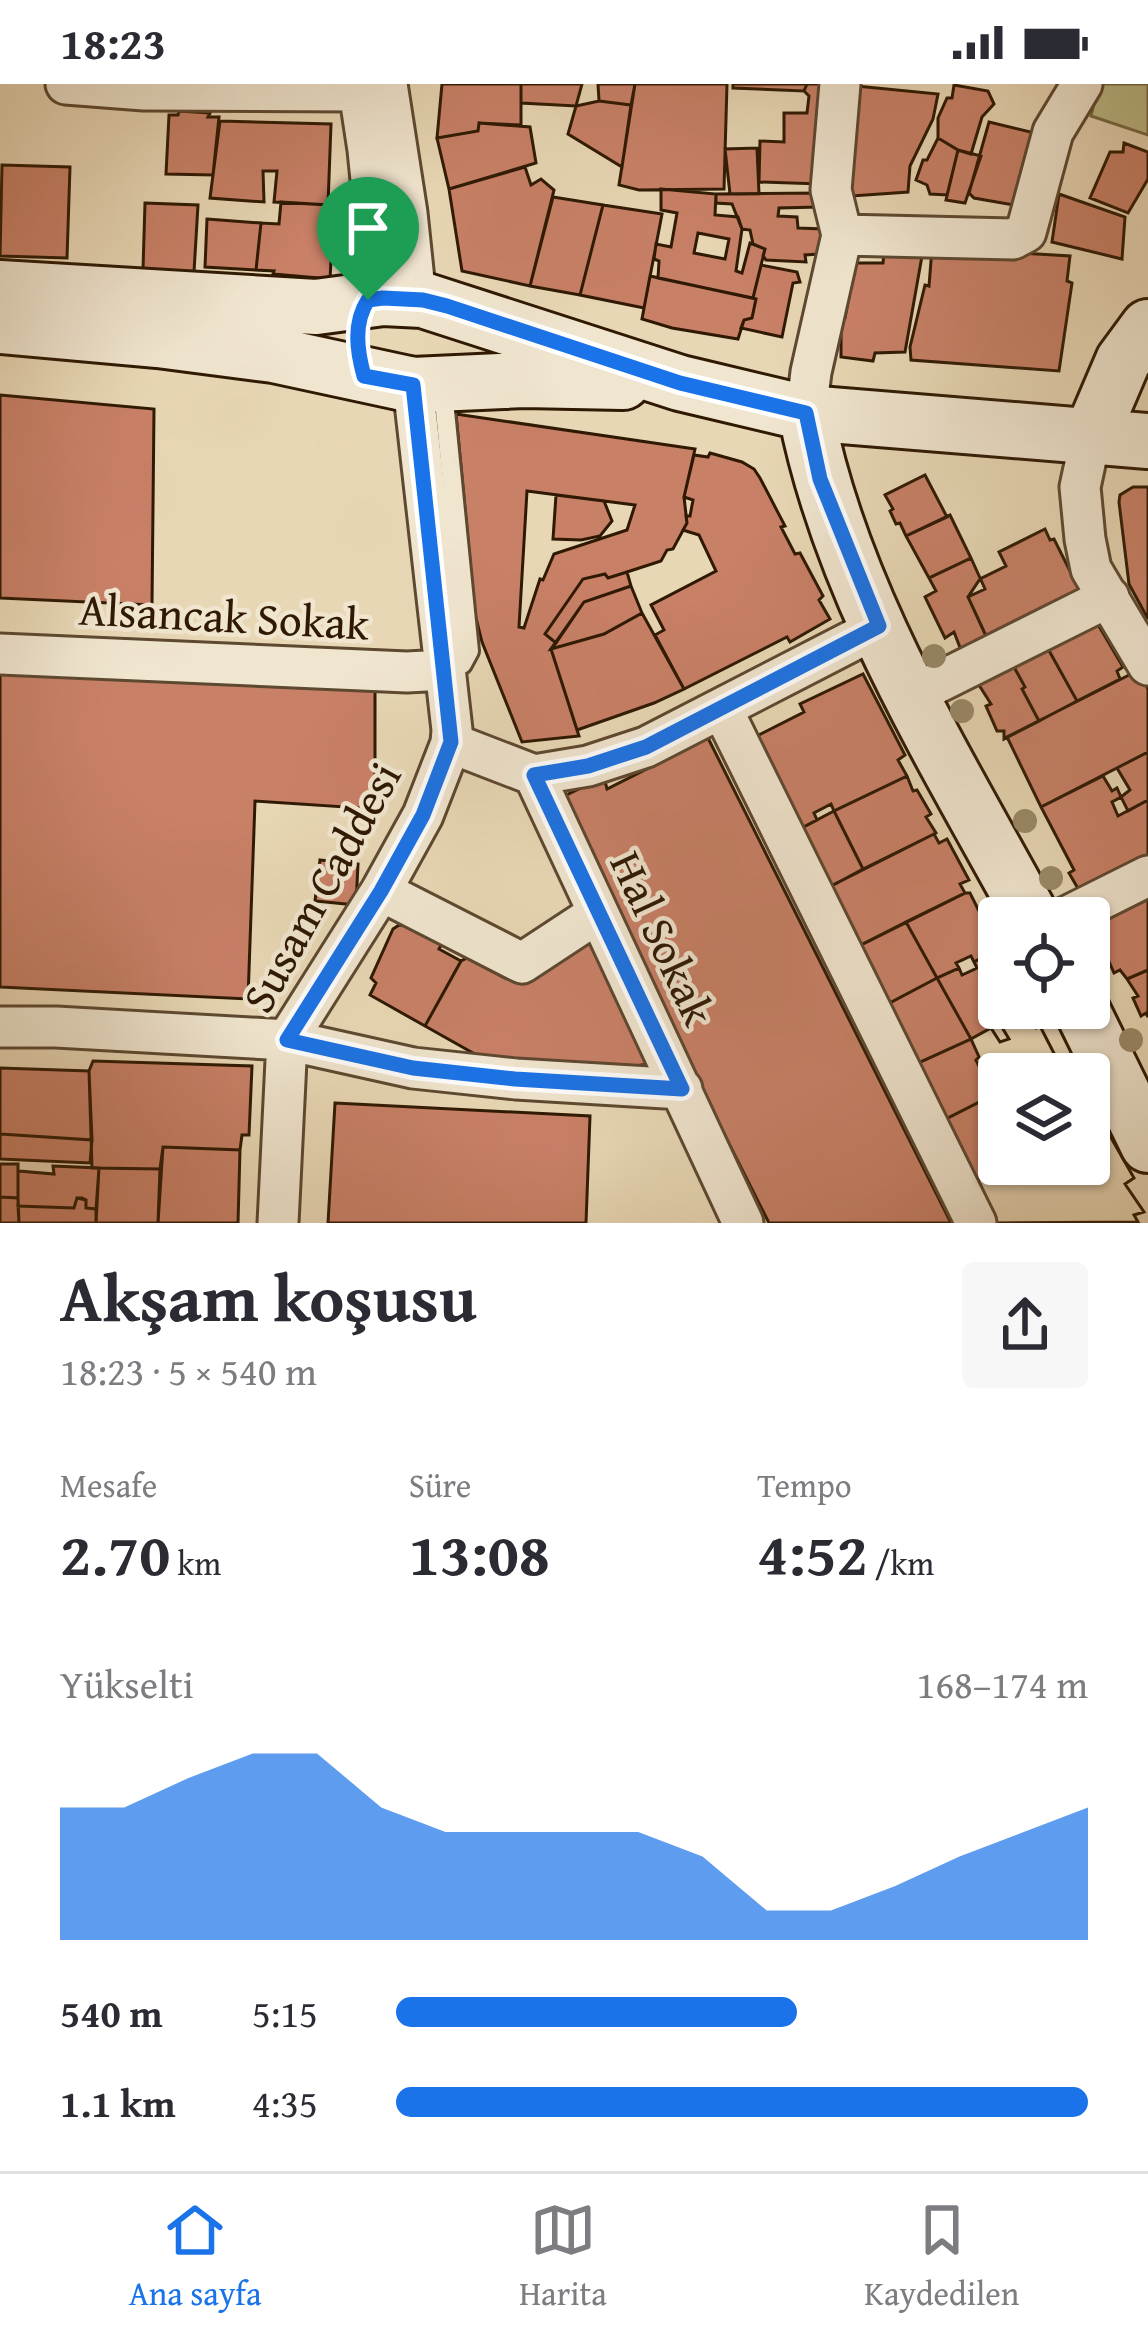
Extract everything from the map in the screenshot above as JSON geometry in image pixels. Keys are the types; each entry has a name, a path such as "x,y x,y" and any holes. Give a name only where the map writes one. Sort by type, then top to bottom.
{"main road":[{"path":"0,288 316,307 401,300 680,383"},
{"path":"401,300 442,314 445,341 407,382 358,352 361,311 401,300"},
{"path":"0,326 158,340 407,382 680,383 808,392 1148,441"},
{"path":"1091,436 1123,362 1148,327"},
{"path":"1091,436 1148,385"},
{"path":"808,392 820,479 879,626 911,696 1021,897"},
{"path":"1092,1029 1148,1145"}],"street":[{"path":"66,84 144,90 368,86 368,150 401,300"},
{"path":"808,392 842,235 831,190 840,84"},
{"path":"842,235 1013,239 1026,232 1053,132 1082,84"},
{"name":"Susam Caddesi","path":"278,1223 287,1040 423,815 451,742 407,382"},
{"path":"1091,436 1080,487 1091,569 1148,665"},
{"path":"911,696 1109,597"},
{"path":"451,742 534,775 588,766 646,747 879,626"},
{"name":"Alsancak Sokak","path":"0,654 445,670"},
{"path":"722,709 976,1223"},
{"name":"Hal Sokak","path":"534,775 742,1223"},
{"path":"1106,897 1148,876"},
{"path":"381,891 522,963 598,913"},
{"path":"0,1027 287,1040 413,1068 682,1089"}],"shaded area":[{"path":"1099,84 1148,84 1148,135 1091,116"}],"building":[{"path":"442,84 521,84 521,125 479,123 478,131 437,138"},
{"path":"521,84 582,84 576,106 521,103"},
{"path":"598,84 635,84 631,105 599,101"},
{"path":"635,84 727,84 724,189 639,190 619,185"},
{"path":"733,84 807,84 804,91 733,88"},
{"path":"807,84 831,84 820,184 759,182 760,141 784,142 784,113 807,113"},
{"path":"846,85 938,94 933,119 910,166 908,192 838,197"},
{"path":"954,85 988,91 994,104 982,117 971,154 938,138 938,118 947,98 952,98"},
{"path":"599,101 631,105 622,167 568,134 576,106"},
{"path":"179,111 219,117 213,175 166,174 169,115"},
{"path":"220,121 331,124 328,205 274,202 277,171 263,171 264,202 210,198"},
{"path":"989,122 1039,134 1019,206 969,193"},
{"path":"479,123 530,127 536,163 449,189 437,138 478,131"},
{"path":"938,138 958,150 947,195 930,194 927,185 916,180"},
{"path":"1124,143 1148,152 1148,179 1128,213 1090,198 1110,152 1123,152"},
{"path":"757,148 759,194 730,194 725,149"},
{"path":"958,150 981,156 965,203 946,200"},
{"path":"2,165 70,167 67,258 0,256"},
{"path":"525,167 531,185 541,179 554,190 530,286 462,271 449,189"},
{"path":"661,189 716,194 715,215 738,217 742,229 736,271 742,273 750,243 765,249 753,298 658,278 656,244 671,247 677,213 661,210","holes":["698,233 729,239 725,259 694,253"]},
{"path":"818,193 818,207 779,208 778,216 797,217 798,228 823,229 819,254 805,255 806,262 766,260 765,249 753,244 750,230 742,229 732,204 716,203 716,194"},
{"path":"1059,194 1125,217 1122,259 1052,242"},
{"path":"553,197 603,205 580,295 530,286"},
{"path":"281,202 328,205 328,226 333,225 330,279 256,270 261,223 279,224"},
{"path":"145,203 198,205 194,272 143,269"},
{"path":"603,205 662,214 644,308 580,295"},
{"path":"207,219 261,223 256,270 205,267"},
{"path":"932,248 1070,256 1067,281 1072,283 1059,371 911,360 925,285 929,286"},
{"path":"884,251 922,256 905,352 875,353 873,361 841,357 841,321 855,263 883,263"},
{"path":"761,265 797,272 800,282 793,283 782,337 741,328 744,320 752,318"},
{"path":"650,276 756,299 752,318 744,320 738,339 642,319"},
{"path":"0,395 154,409 152,605 0,598"},
{"path":"456,414 695,449 684,497 687,523 673,549 661,561 608,578 605,574 583,579 545,634 556,643 551,649 579,736 522,742 475,614","holes":["527,491 635,505 627,530 554,554 524,628 519,627"]},
{"path":"710,453 754,469 795,554 800,553 823,596 819,600 830,619 684,689 655,635 664,630 651,605 716,571 699,535 683,530 693,500 684,497 694,455 708,457"},
{"path":"925,475 947,517 906,536 885,495"},
{"path":"1133,487 1148,487 1148,619 1129,584 1119,502 1120,495"},
{"path":"556,495 604,501 612,521 600,536 553,539"},
{"path":"950,515 971,558 929,578 906,536"},
{"path":"1045,529 1080,591 987,638 968,597 980,579 1006,566 999,552"},
{"path":"971,558 985,589 968,597 986,636 961,650 954,632 945,638 925,597 936,591 929,578"},
{"path":"627,572 631,586 584,602 556,643 545,634 583,579"},
{"path":"631,586 642,613 604,634 551,649 584,602"},
{"path":"642,613 684,689 577,730 551,649 604,634"},
{"path":"1093,616 1123,667 1117,671 1120,679 1077,701 1047,647"},
{"path":"1047,647 1077,701 1039,721 1014,667"},
{"path":"0,667 375,682 375,809 255,801 248,999 0,987"},
{"path":"1014,667 1039,721 1004,739 979,685"},
{"path":"1139,670 1148,689 1148,752 1041,807 1007,737"},
{"path":"863,674 905,755 898,760 907,776 834,811 831,804 814,813 817,820 796,831 749,740 804,712 800,704"},
{"path":"708,738 951,1223 769,1223 556,800 604,777 607,789"},
{"path":"1148,752 1148,800 1128,811 1121,797 1130,790 1117,768"},
{"path":"907,776 931,814 926,817 936,833 863,869 834,811"},
{"path":"1103,776 1121,797 1112,802 1118,816 1148,800 1148,854 1080,892 1069,873 1074,870 1041,807"},
{"path":"834,811 863,869 824,890 796,831"},
{"path":"934,834 939,843 947,839 969,880 960,884 965,893 857,947 827,888"},
{"path":"320,860 358,864 356,905 315,901"},
{"path":"1148,888 1148,970 1127,979 1120,970 1114,973 1110,964 1110,908"},
{"path":"970,893 978,909 978,960 974,962 971,956 937,978 906,922"},
{"path":"906,922 937,978 886,1005 857,947"},
{"path":"399,925 442,944 439,949 461,961 425,1026 370,995 376,983 371,978"},
{"path":"593,930 655,1063 609,1070 489,1062 425,1026 461,961 467,958 505,978"},
{"path":"978,960 978,1029 989,1029 971,1039 937,978 959,968 962,975 977,968 974,962"},
{"path":"1148,970 1148,1017 1146,1013 1141,1016 1133,998 1138,996 1127,979"},
{"path":"937,978 971,1039 916,1064 886,1005"},
{"path":"992,1029 1000,1042 1009,1039 1003,1029 1042,1029 1054,1053 978,1055 971,1039"},
{"path":"992,1029 1000,1042 1009,1039 1003,1029 1042,1029 1054,1053 978,1055 971,1039"},
{"path":"971,1039 978,1055 978,1103 944,1120 916,1064"},
{"path":"93,1061 252,1066 249,1135 242,1135 240,1150 163,1147 160,1169 92,1168 89,1071"},
{"path":"0,1068 89,1071 92,1140 0,1134"},
{"path":"335,1103 590,1116 586,1223 328,1223"},
{"path":"978,1103 975,1182 944,1120"},
{"path":"0,1134 92,1140 90,1163 0,1159"},
{"path":"1110,1136 1134,1178 1125,1184 1144,1212 1134,1215 1138,1222 993,1223 973,1183 1110,1185"},
{"path":"1110,1136 1134,1178 1125,1184 1144,1212 1134,1215 1138,1222 993,1223 973,1183 1110,1185"},
{"path":"163,1147 240,1150 238,1223 158,1223"},
{"path":"0,1164 18,1164 18,1198 0,1197"},
{"path":"53,1166 99,1168 96,1209 86,1208 82,1198 77,1198 74,1208 18,1206 18,1171 54,1174"},
{"path":"99,1168 160,1169 158,1223 96,1223"},
{"path":"0,1197 18,1198 19,1223 0,1223"},
{"path":"77,1198 86,1200 86,1208 96,1209 96,1223 19,1223 18,1206 74,1208"}],"route":[{"path":"416,299 447,306 680,383 806,413 820,479 879,626 646,747 588,766 534,775 682,1089 413,1068 287,1040 423,815 451,742 413,385 364,376 358,331 368,300 416,299"}]}
